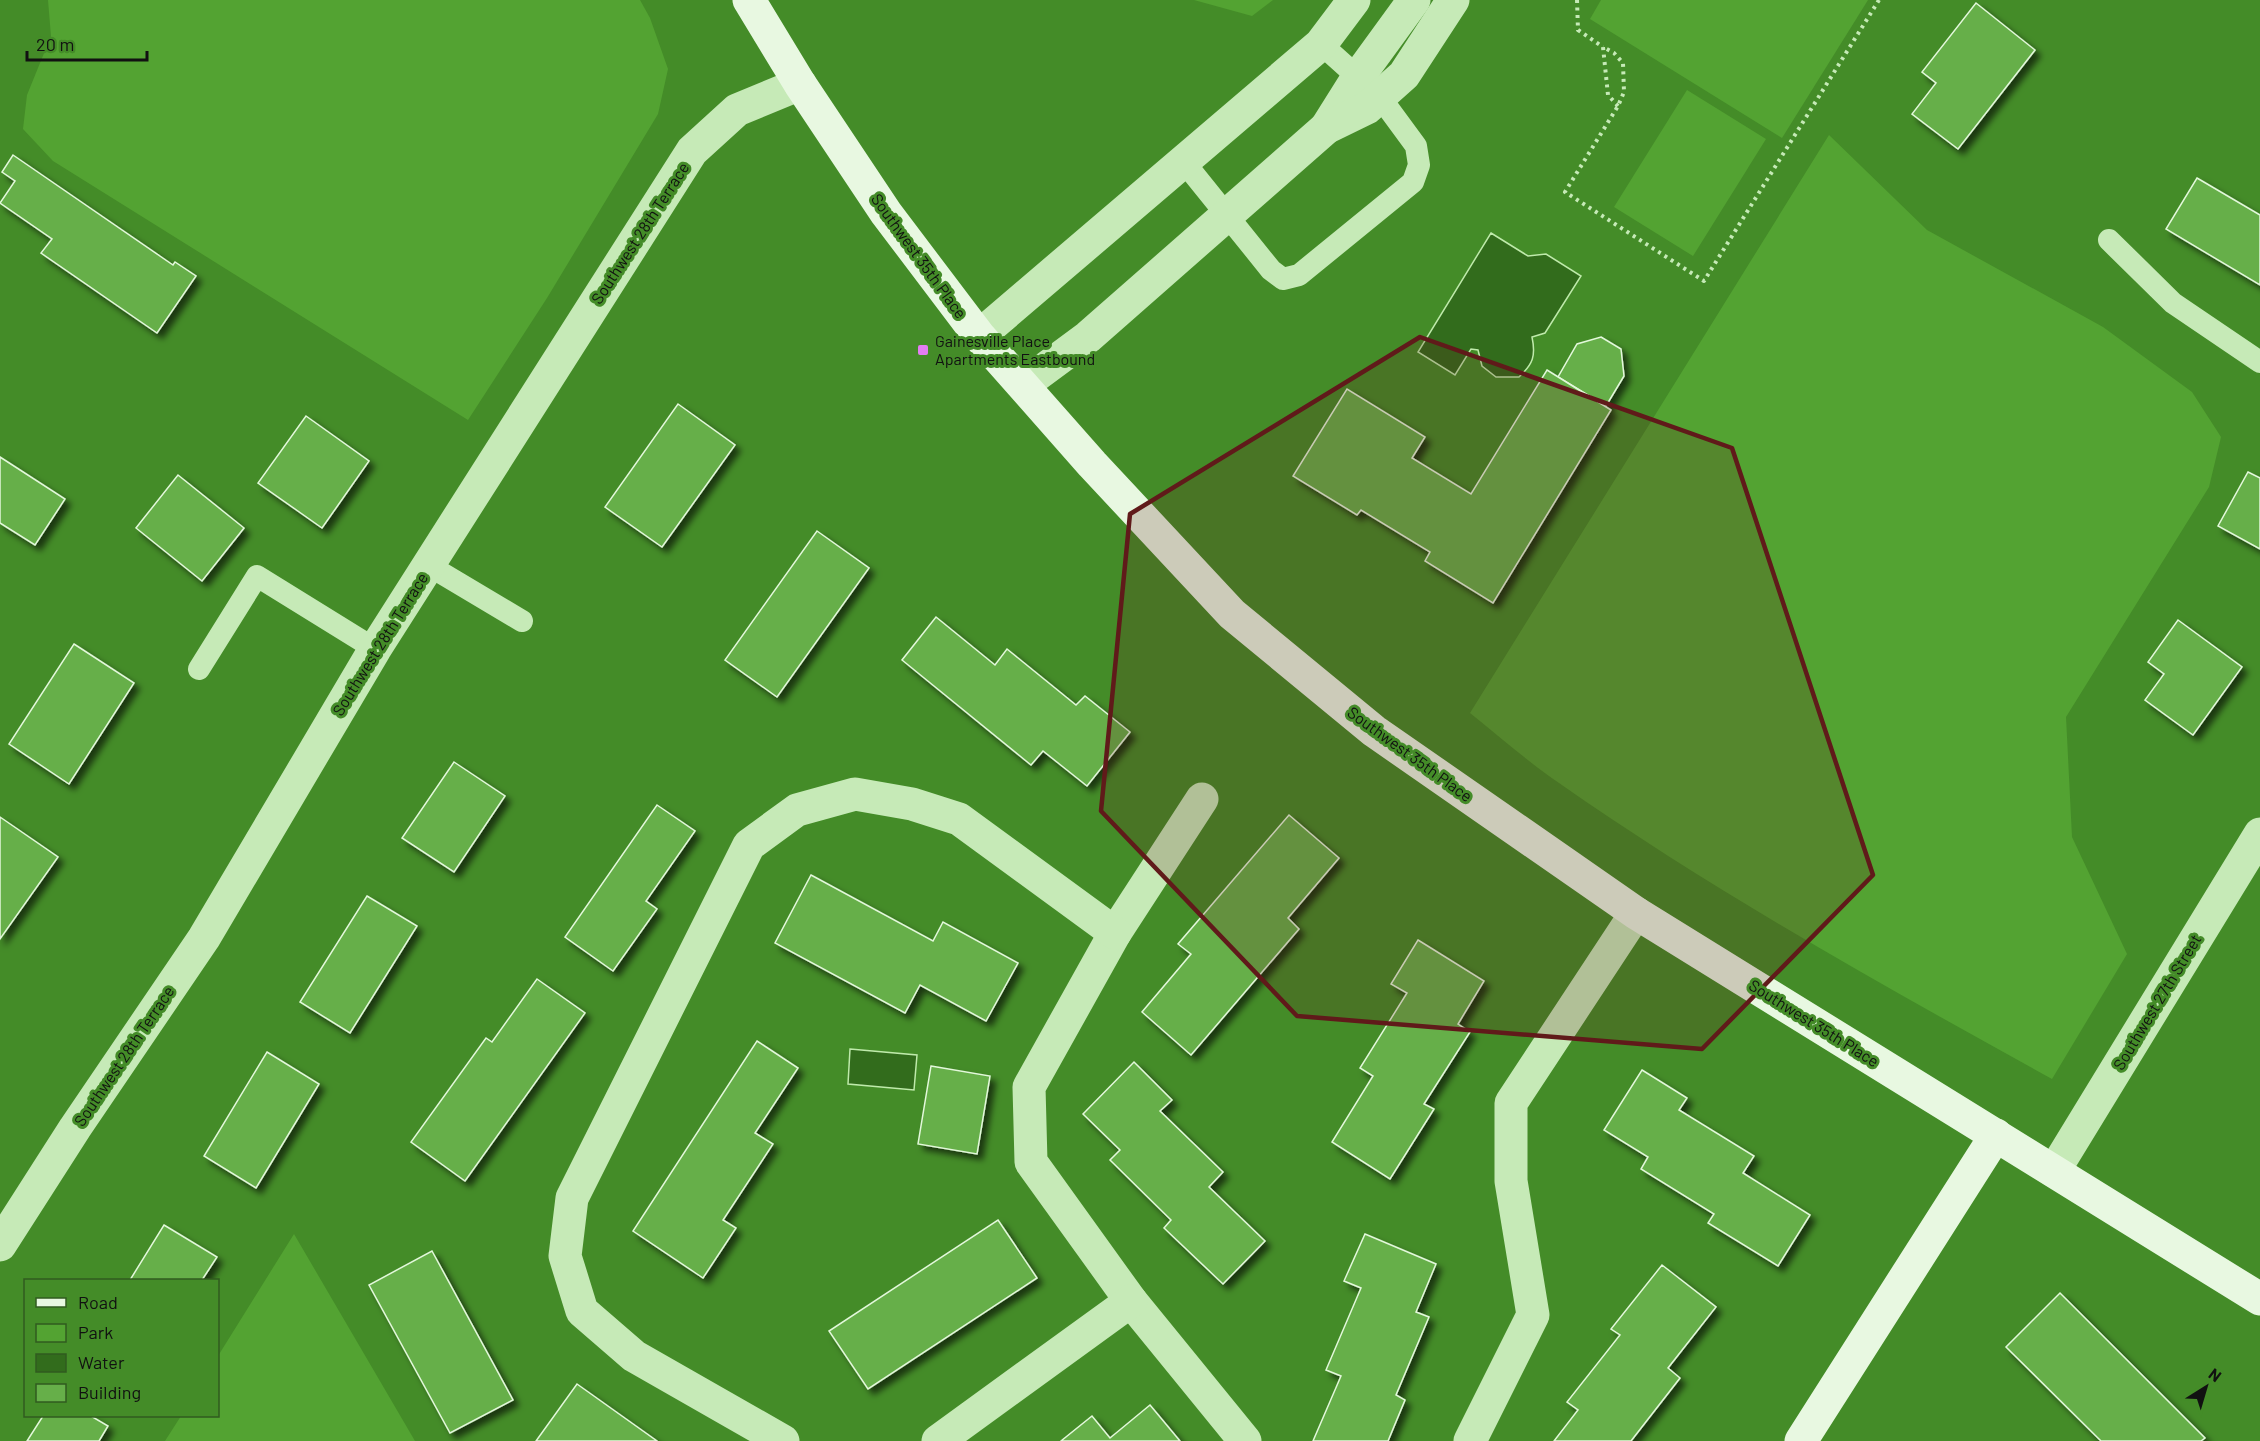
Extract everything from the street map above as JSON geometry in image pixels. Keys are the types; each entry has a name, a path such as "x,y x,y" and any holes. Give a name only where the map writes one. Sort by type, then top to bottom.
{"street":[{"name":"Southwest 35th Place","path":"749,0 800,84 885,213 979,336 1092,464 1232,614 1374,731 1636,913 2260,1299"},
{"path":"979,336 1321,44 1354,0"},
{"path":"1369,87 1404,75 1452,0"},
{"path":"1023,385 1088,337 1326,128 1367,108 1369,87 1413,1"},
{"name":"Southwest 28th Terrace","path":"0,1245 75,1128 204,938 375,649 692,151 737,110 800,84"},
{"path":"783,1441 634,1356 582,1311 565,1256 572,1198 749,845 797,810 855,794 912,804 959,819 1115,933"},
{"path":"1202,799 1115,933 1029,1087 1031,1162 1131,1301 1245,1441"},
{"name":"Southwest 27th Street","path":"2054,1171 2260,834"},
{"path":"1470,1441 1533,1315 1511,1181 1511,1103 1636,913"},
{"path":"1801,1441 1996,1135"},
{"path":"938,1441 1131,1301"}],"lane":[{"path":"1184,162 1271,270 1283,279 1299,276 1413,182 1419,165 1416,146 1369,87 1321,44"},
{"path":"2109,240 2173,303 2260,362"},
{"path":"428,565 522,621"},
{"path":"199,669 257,576 375,649"}],"path":[{"path":"1577,0 1578,30 1614,53 1623,63 1624,92 1618,106 1565,192 1704,281 1879,0"},
{"path":"1603,47 1608,95 1618,106"}],"highlighted area":[{"path":"1420,337 1732,448 1873,875 1702,1049 1297,1016 1101,811 1130,514"}],"green space":[{"path":"48,0 640,0 650,18 668,69 658,114 547,298 468,420 53,161 23,129 27,95 51,36"},
{"path":"1194,0 1273,0 1252,16"},
{"path":"1601,0 1868,0 1782,138 1590,19"},
{"path":"1687,90 1766,139 1693,256 1614,207"},
{"path":"1829,135 1927,230 2103,327 2192,392 2221,437 2209,487 2066,717 2072,837 2127,954 2052,1079 1801,937 1679,863 1547,775 1470,713"},
{"path":"294,1234 415,1441 165,1441 180,1417 219,1417 219,1354"}],"water":[{"path":"1491,233 1528,256 1546,254 1581,276 1545,333 1532,337 1534,349 1532,359 1528,368 1519,377 1496,377 1482,366 1478,350 1471,349 1455,375 1418,352"},
{"path":"850,1049 917,1055 914,1090 848,1084"}],"building":[{"path":"1976,3 2035,50 1958,149 1912,114 1936,83 1922,72"},
{"path":"13,155 173,265 175,262 196,276 157,333 41,253 52,239 0,203 15,181 2,172"},
{"path":"2197,178 2260,215 2260,285 2166,229"},
{"path":"1601,337 1621,349 1624,376 1606,406 1558,377 1577,344"},
{"path":"1547,370 1611,410 1493,603 1425,561 1430,552 1361,510 1357,515 1293,476 1347,389 1425,437 1412,458 1471,494"},
{"path":"678,404 735,445 662,547 605,507"},
{"path":"306,416 369,461 322,528 258,483"},
{"path":"0,457 65,499 35,545 0,523"},
{"path":"2248,472 2260,478 2260,549 2218,526"},
{"path":"178,475 244,528 202,581 136,528"},
{"path":"817,531 869,568 777,697 725,660"},
{"path":"936,617 995,665 1007,649 1076,705 1085,696 1130,732 1087,786 1043,751 1031,765 902,660"},
{"path":"2178,620 2242,667 2193,735 2145,700 2164,674 2148,662"},
{"path":"74,644 134,683 69,784 9,744"},
{"path":"454,762 505,796 454,872 402,838"},
{"path":"657,805 695,831 646,901 657,909 613,971 565,937"},
{"path":"1289,815 1339,858 1288,918 1299,929 1191,1055 1142,1012 1191,954 1178,944"},
{"path":"0,817 58,857 0,939"},
{"path":"811,875 933,941 943,922 1018,963 986,1021 920,985 905,1013 775,943"},
{"path":"367,896 417,926 350,1033 300,1002"},
{"path":"1418,940 1484,981 1458,1024 1470,1032 1424,1104 1434,1109 1390,1179 1332,1142 1373,1076 1360,1068 1407,993 1391,984"},
{"path":"537,979 585,1013 465,1181 411,1142 486,1038 492,1042"},
{"path":"757,1041 798,1068 755,1133 773,1144 723,1220 736,1228 703,1278 633,1231"},
{"path":"267,1052 319,1084 256,1188 204,1156"},
{"path":"1134,1062 1172,1100 1160,1111 1223,1172 1209,1187 1265,1241 1223,1284 1164,1228 1171,1220 1110,1160 1120,1150 1083,1114"},
{"path":"931,1066 990,1076 977,1154 918,1144"},
{"path":"1642,1070 1687,1098 1679,1110 1754,1156 1743,1173 1810,1215 1778,1266 1708,1223 1714,1214 1641,1169 1648,1157 1604,1130"},
{"path":"998,1220 1037,1278 868,1389 829,1331"},
{"path":"164,1225 217,1257 203,1279 131,1279"},
{"path":"1365,1234 1436,1264 1416,1312 1429,1317 1396,1395 1405,1400 1388,1441 1313,1441 1341,1376 1326,1370 1361,1288 1344,1281"},
{"path":"432,1251 513,1400 450,1433 369,1285"},
{"path":"1662,1265 1716,1307 1668,1368 1680,1378 1631,1441 1554,1441 1578,1410 1567,1402 1620,1335 1611,1329"},
{"path":"2060,1293 2205,1438 2201,1441 2101,1441 2006,1347"},
{"path":"577,1384 657,1441 536,1441"},
{"path":"1150,1405 1180,1441 1061,1441 1092,1416 1110,1438"},
{"path":"42,1417 93,1417 108,1426 99,1441 27,1441"}],"place":[{"name":"Gainesville Place Apartments Eastbound","path":"923,350"}]}
